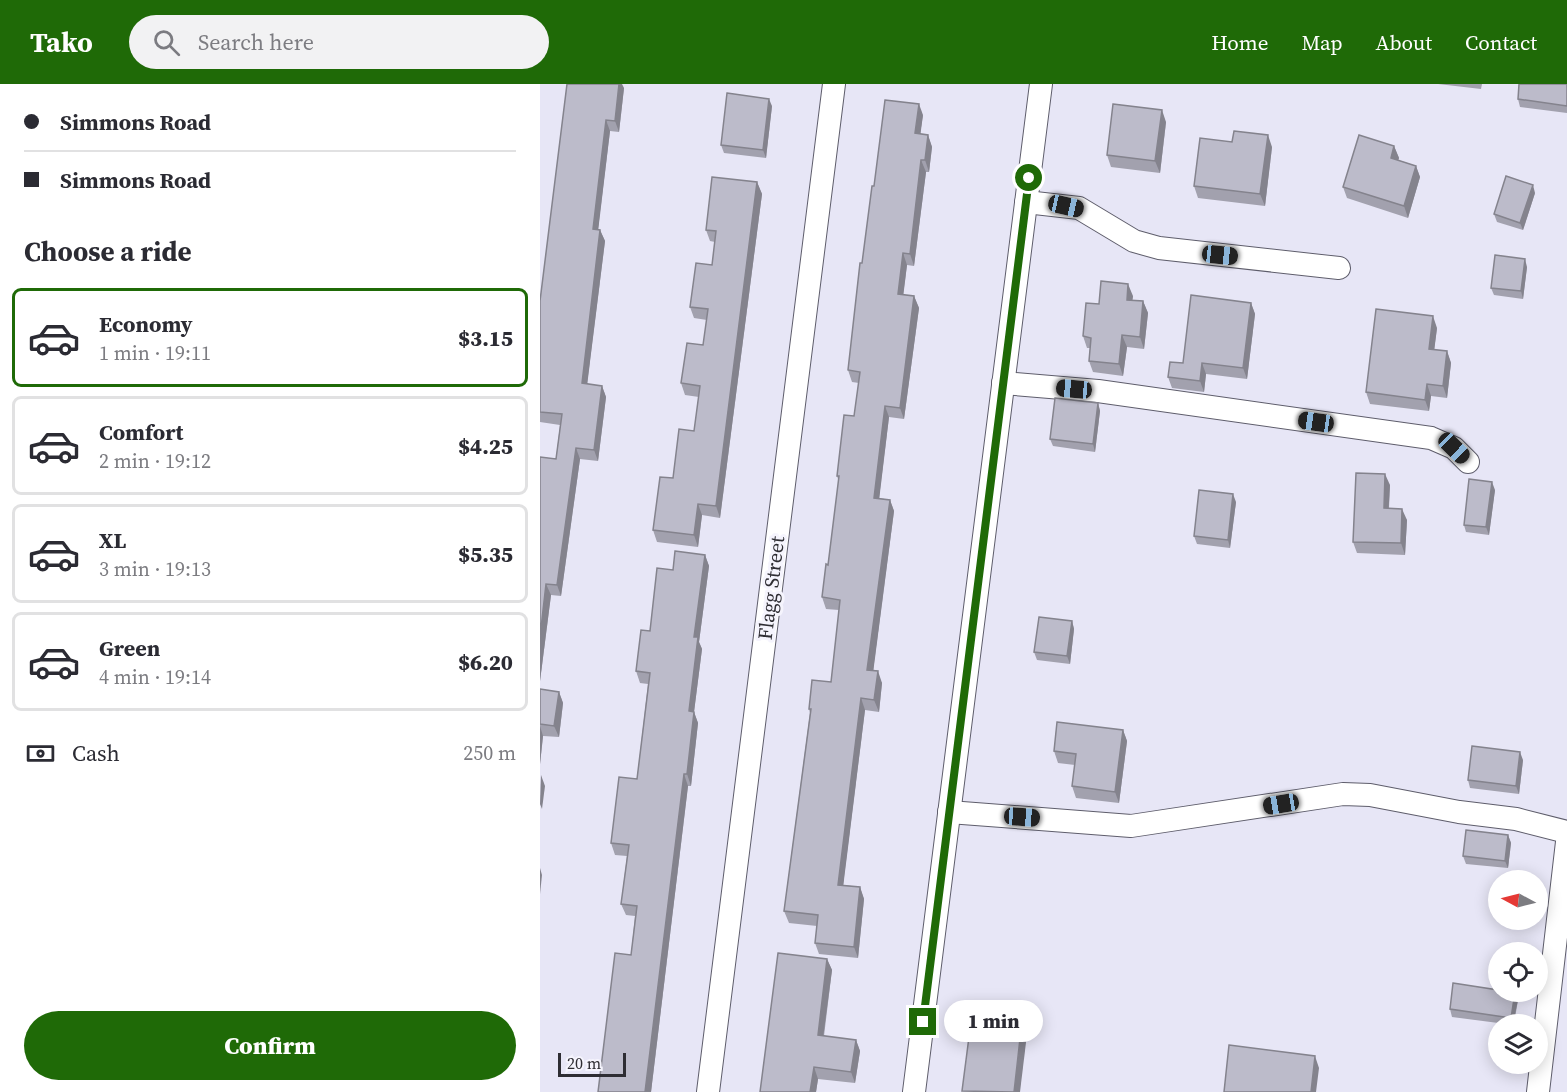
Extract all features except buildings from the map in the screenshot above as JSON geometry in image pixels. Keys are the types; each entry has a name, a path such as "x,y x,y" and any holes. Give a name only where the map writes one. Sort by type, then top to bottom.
{"street":[{"name":"Flagg Street","path":"708,1092 834,84"},
{"path":"914,1092 1026,202 1038,84"},
{"path":"1026,202 1079,208 1134,241 1159,248 1339,268"},
{"path":"1003,383 1098,391 1431,438 1454,448 1468,462"},
{"path":"949,812 1131,826 1343,794 1370,795 1459,812 1516,819 1567,832"},
{"path":"1538,1092 1567,842"}],"route":[{"path":"923,1022 1029,178"}]}
